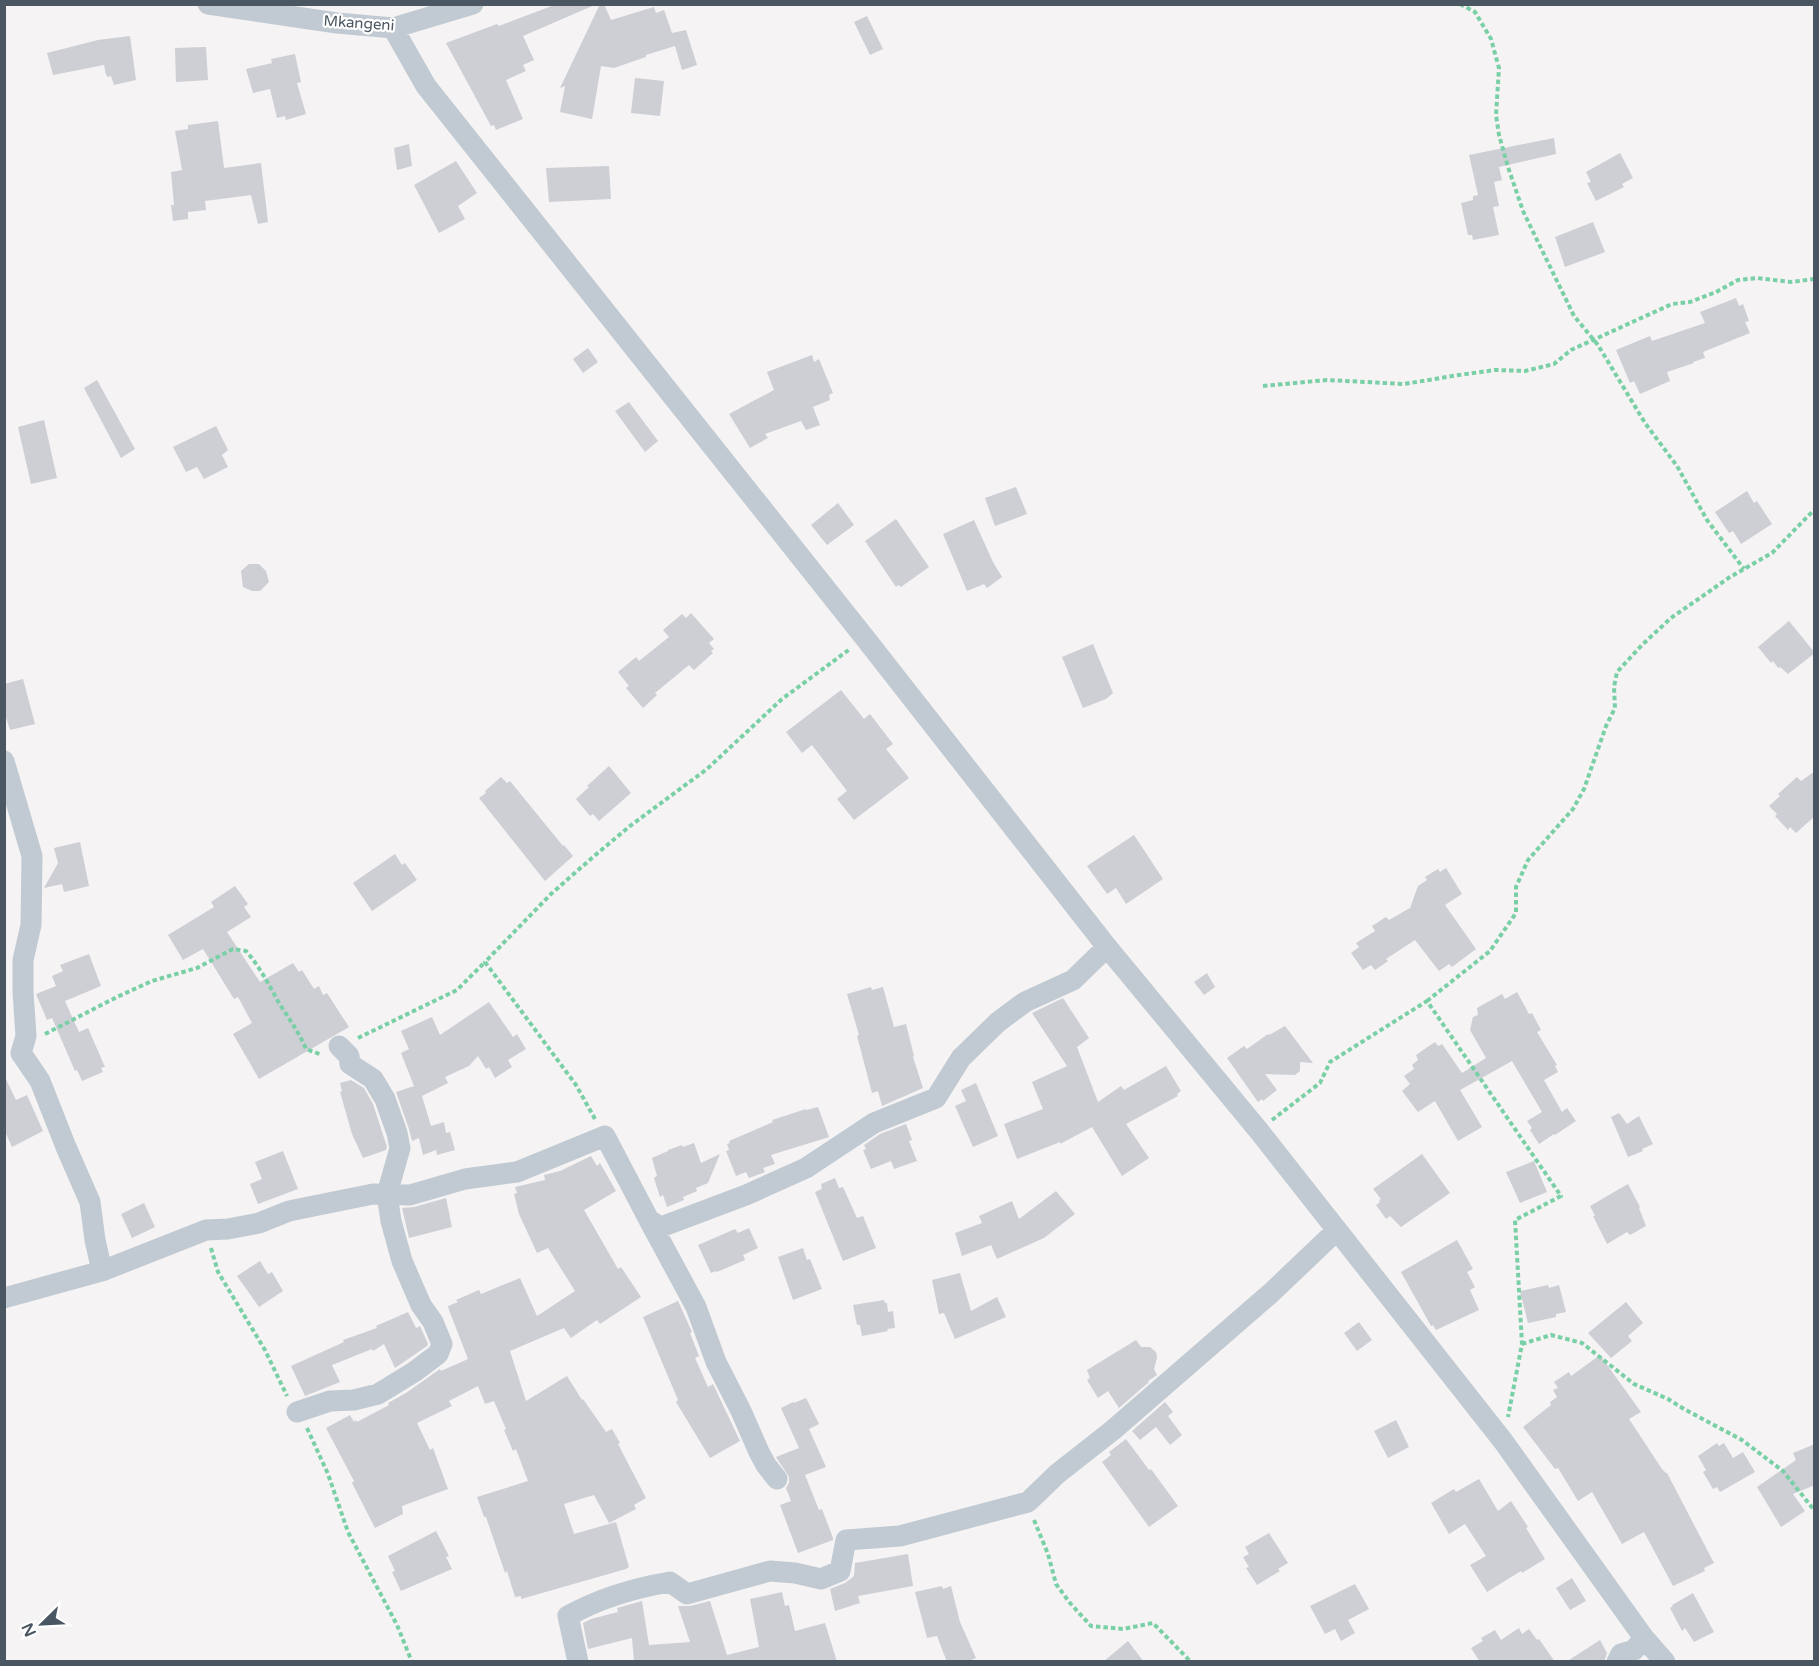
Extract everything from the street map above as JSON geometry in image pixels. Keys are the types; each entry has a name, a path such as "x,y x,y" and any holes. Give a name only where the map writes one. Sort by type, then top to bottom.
{"street":[{"name":"Mkangeni","path":"208,4 338,23 393,28 473,4"},
{"path":"393,28 426,86 865,638 1107,947 1259,1131 1503,1441 1644,1638 1665,1662"},
{"path":"4,761 32,856 31,925 23,960 26,1036 21,1053 40,1081 90,1202 102,1271"},
{"path":"649,1220 661,1227 746,1195 806,1168 874,1123 936,1098 961,1058 998,1022 1025,1002 1073,980 1107,947"},
{"path":"297,1412 330,1401 354,1400 378,1394 438,1354 442,1344 434,1322 421,1305 402,1261 391,1221 387,1194 400,1148 397,1133 385,1099 373,1079 350,1064 349,1056 339,1046"},
{"path":"4,1298 102,1271 206,1230 228,1229 259,1222 289,1211 373,1194 410,1194 465,1179 517,1172 604,1136 696,1307 716,1362 759,1452 777,1479"},
{"path":"578,1662 568,1616 588,1605 641,1587 670,1582 687,1594 770,1571 795,1572 821,1579 840,1571 846,1540 900,1536 1028,1502 1057,1474 1113,1430 1271,1293 1336,1231"},
{"path":"1617,1662 1621,1654 1634,1650 1644,1638"}],"path":[{"path":"1460,4 1476,12 1491,39 1499,68 1496,115 1499,135 1523,212 1574,316 1594,340 1645,423 1677,466 1707,520 1744,569"},
{"path":"1263,386 1327,380 1404,384 1495,370 1525,371 1554,364 1571,350 1672,304 1690,302 1738,280 1757,278 1791,282 1815,279"},
{"path":"1259,1131 1320,1083 1330,1062 1427,1001 1490,951 1516,913 1516,887 1528,860 1573,808 1584,789 1606,726 1615,708 1614,687 1617,672 1671,618 1772,553 1815,510"},
{"path":"21,1053 47,1034 117,997 152,981 197,968 233,949 246,951 256,962 280,1005 299,1032 306,1049 321,1055 389,1024 457,990 551,894 593,857 630,826 707,769 782,699 865,638"},
{"path":"485,962 576,1085 604,1136"},
{"path":"1427,1001 1561,1196 1515,1220 1522,1344 1503,1441"},
{"path":"206,1230 218,1272 266,1350 284,1391 328,1474 348,1532 397,1625 412,1662"},
{"path":"1522,1344 1551,1335 1582,1343 1634,1384 1668,1399 1684,1410 1743,1440 1783,1471 1815,1510"},
{"path":"1028,1502 1048,1554 1056,1584 1091,1626 1123,1629 1153,1623 1191,1662"}],"building":[{"path":"557,4 597,4 523,36 534,60 523,65 526,71 506,80 523,119 496,130 494,125 491,126 446,43"},
{"path":"600,4 604,4 611,20 654,7 656,13 664,10 672,33 686,30 697,65 682,70 675,46 614,68 601,66 592,119 560,112 565,86 560,88"},
{"path":"867,16 883,49 870,55 854,22"},
{"path":"130,36 136,80 114,85 111,76 106,75 104,65 53,75 47,53 98,40"},
{"path":"206,47 208,80 176,82 175,48"},
{"path":"295,54 301,82 297,83 306,114 286,120 285,116 277,118 270,89 253,93 246,69 272,63 271,59"},
{"path":"635,78 664,81 660,116 631,113"},
{"path":"218,121 224,168 261,163 268,222 258,224 251,195 205,201 206,210 188,212 188,219 173,221 171,172 182,170 175,131 188,129 188,125"},
{"path":"1554,138 1556,154 1499,167 1502,180 1494,182 1499,206 1493,207 1499,235 1473,240 1472,235 1468,235 1461,203 1473,200 1473,196 1478,195 1469,155"},
{"path":"409,144 412,166 397,170 394,148"},
{"path":"1620,153 1633,178 1622,184 1624,187 1596,201 1587,183 1591,182 1586,172"},
{"path":"456,161 477,193 458,206 465,219 439,233 414,185"},
{"path":"609,166 611,199 549,202 546,168"},
{"path":"1593,222 1605,252 1565,267 1555,237"},
{"path":"1736,298 1739,306 1743,304 1749,321 1745,322 1750,333 1703,352 1705,358 1667,372 1670,381 1640,394 1634,381 1630,383 1616,350 1650,336 1652,341 1705,323 1700,312"},
{"path":"588,348 598,362 583,373 573,359"},
{"path":"812,355 814,362 819,359 833,393 829,395 830,400 813,407 820,425 806,430 801,421 765,434 768,438 750,448 729,414 774,390 767,372"},
{"path":"97,380 135,449 121,458 84,388"},
{"path":"629,402 658,441 645,452 615,411"},
{"path":"44,420 57,478 31,484 18,427"},
{"path":"216,426 228,450 222,455 228,467 204,479 197,467 186,472 173,447"},
{"path":"1016,487 1027,514 995,526 985,498"},
{"path":"1747,491 1754,503 1757,501 1772,524 1741,544 1733,531 1729,533 1715,512"},
{"path":"838,503 854,525 827,545 811,525"},
{"path":"896,519 929,567 901,587 898,585 896,587 865,541"},
{"path":"974,520 1002,577 987,588 984,584 967,591 943,534"},
{"path":"249,564 259,564 266,571 269,582 260,591 252,591 243,587 241,571"},
{"path":"691,613 714,639 709,643 714,649 711,651 713,653 694,670 689,665 655,693 657,695 643,708 626,688 629,686 618,672 636,657 639,661 669,637 663,630 682,614 686,618"},
{"path":"1789,621 1815,653 1788,674 1780,667 1778,668 1773,661 1771,663 1758,647"},
{"path":"1093,644 1113,693 1106,699 1083,708 1062,657"},
{"path":"23,679 35,724 10,730 4,711 4,684"},
{"path":"841,690 864,719 870,714 893,744 886,749 909,778 854,820 837,799 847,791 812,745 802,753 786,732"},
{"path":"609,766 631,793 599,821 593,814 590,816 576,799"},
{"path":"1815,771 1815,816 1796,833 1790,827 1788,830 1769,806 1780,796 1778,794 1797,777 1801,781"},
{"path":"501,777 507,783 510,781 573,856 545,881 479,798"},
{"path":"1134,835 1163,879 1126,904 1116,888 1107,894 1087,866"},
{"path":"80,842 89,886 64,892 62,884 44,888 58,863 54,848"},
{"path":"395,854 402,865 405,863 417,880 372,911 353,883"},
{"path":"1446,868 1462,894 1445,905 1476,949 1452,967 1449,964 1439,971 1415,940 1386,959 1388,961 1375,970 1371,965 1363,970 1351,953 1359,947 1356,943 1375,931 1372,926 1386,917 1389,920 1410,908 1418,886 1427,880 1425,877 1438,869 1440,872"},
{"path":"235,886 248,904 244,907 251,917 227,932 260,982 293,963 299,972 302,970 314,989 319,986 323,995 327,993 349,1027 259,1079 233,1034 252,1023 238,997 234,999 203,949 183,960 168,935 214,907 211,902"},
{"path":"89,954 101,986 65,1001 79,1032 88,1028 105,1067 101,1068 103,1072 82,1081 77,1070 75,1071 52,1018 47,1020 36,994 56,986 52,976 63,971 60,965"},
{"path":"1207,973 1215,987 1204,995 1194,982"},
{"path":"871,987 872,990 883,987 894,1027 906,1024 923,1088 882,1106 878,1091 872,1093 847,994"},
{"path":"1517,992 1529,1014 1532,1013 1541,1030 1537,1032 1557,1065 1555,1066 1558,1072 1544,1080 1562,1112 1567,1108 1576,1121 1539,1144 1527,1121 1542,1112 1512,1061 1460,1090 1482,1127 1458,1141 1435,1101 1418,1112 1402,1091 1410,1084 1404,1076 1414,1069 1412,1065 1418,1060 1416,1055 1435,1042 1438,1046 1442,1044 1462,1073 1486,1058 1470,1030 1473,1017 1478,1015 1477,1008 1502,994 1505,999"},
{"path":"1063,998 1089,1038 1077,1047 1098,1102 1121,1086 1124,1090 1166,1066 1181,1091 1177,1094 1178,1096 1126,1124 1149,1158 1122,1176 1092,1127 1060,1144 1060,1142 1017,1159 1004,1124 1043,1109 1032,1082 1067,1066 1032,1013"},
{"path":"489,1002 513,1037 517,1034 526,1049 508,1060 512,1067 495,1078 489,1067 486,1069 478,1056 469,1066 445,1077 448,1083 422,1096 431,1126 444,1122 446,1133 450,1132 455,1150 437,1155 436,1150 423,1155 419,1138 412,1141 396,1092 414,1086 401,1053 409,1049 401,1031 432,1017 440,1035"},
{"path":"1285,1026 1313,1063 1300,1062 1300,1071 1295,1075 1265,1074 1277,1090 1263,1101 1262,1099 1258,1102 1227,1058 1244,1046 1247,1049 1268,1034"},
{"path":"4,1075 16,1100 27,1095 43,1131 12,1147 4,1129"},
{"path":"351,1080 364,1088 373,1104 387,1147 386,1150 363,1158 352,1134 340,1092 342,1091 340,1083"},
{"path":"976,1083 998,1136 973,1147 955,1106 966,1101 961,1090"},
{"path":"818,1107 829,1137 771,1155 775,1164 763,1168 765,1172 749,1178 746,1172 736,1176 726,1151 729,1150 727,1144 730,1143 729,1141 773,1122 772,1120"},
{"path":"1619,1113 1627,1124 1639,1116 1653,1144 1628,1157 1611,1117"},
{"path":"906,1124 912,1140 909,1141 917,1161 894,1169 891,1161 871,1169 863,1150 866,1149 864,1145 880,1134"},
{"path":"694,1143 701,1163 720,1154 708,1183 683,1197 684,1200 667,1207 663,1195 660,1197 654,1178 657,1176 652,1158 682,1145 683,1147"},
{"path":"283,1151 298,1189 258,1204 250,1184 262,1179 255,1162"},
{"path":"1422,1154 1450,1193 1401,1227 1390,1216 1386,1219 1376,1205 1381,1199 1373,1189"},
{"path":"591,1156 597,1166 600,1163 616,1191 584,1210 618,1269 621,1267 641,1297 600,1324 597,1320 571,1338 564,1328 510,1351 526,1401 567,1376 606,1432 612,1429 646,1498 634,1505 636,1509 609,1523 594,1495 564,1504 574,1534 616,1522 629,1567 521,1599 521,1596 515,1597 477,1497 528,1481 516,1449 513,1451 504,1430 506,1429 494,1401 485,1404 478,1386 449,1401 452,1406 417,1423 430,1450 433,1448 448,1489 402,1506 403,1514 375,1528 352,1483 354,1481 326,1428 350,1415 354,1422 356,1420 357,1422 389,1405 388,1403 440,1369 441,1371 468,1359 448,1306 458,1302 456,1300 479,1290 481,1294 520,1278 537,1316 575,1291 548,1248 537,1253 519,1214 514,1194 517,1193 515,1187 545,1180 544,1175 560,1171"},
{"path":"1534,1161 1547,1192 1520,1203 1506,1172"},
{"path":"835,1178 839,1188 843,1187 857,1218 863,1216 876,1248 843,1261 815,1192 822,1189 821,1184"},
{"path":"1628,1184 1640,1207 1646,1226 1630,1235 1627,1232 1607,1244 1590,1206"},
{"path":"1056,1191 1075,1214 1044,1238 997,1259 991,1245 962,1256 955,1233 982,1223 979,1216 1012,1201 1019,1219"},
{"path":"446,1198 452,1227 409,1238 402,1208"},
{"path":"144,1203 155,1227 132,1238 121,1214"},
{"path":"749,1228 758,1248 743,1255 745,1260 711,1273 698,1245 735,1229 738,1233"},
{"path":"1457,1240 1473,1269 1467,1272 1475,1287 1470,1290 1479,1310 1436,1330 1433,1325 1431,1326 1401,1272"},
{"path":"803,1248 822,1289 793,1300 778,1257"},
{"path":"260,1261 268,1274 272,1272 283,1291 259,1307 237,1276"},
{"path":"960,1273 971,1311 997,1297 1006,1317 955,1339 944,1313 939,1314 932,1280"},
{"path":"1548,1285 1549,1288 1559,1285 1566,1312 1556,1314 1556,1317 1528,1323 1520,1291"},
{"path":"884,1300 887,1303 888,1312 893,1311 895,1328 862,1336 853,1305"},
{"path":"678,1301 692,1332 690,1333 699,1356 695,1358 708,1387 713,1384 740,1441 710,1458 676,1402 678,1400 643,1317"},
{"path":"1626,1302 1643,1323 1628,1336 1632,1341 1611,1358 1588,1333"},
{"path":"408,1312 416,1328 420,1326 427,1346 395,1368 384,1344 373,1351 372,1349 332,1365 340,1382 305,1396 291,1366 344,1342 343,1340 377,1328 376,1326"},
{"path":"1359,1322 1372,1340 1357,1351 1344,1333"},
{"path":"1136,1340 1141,1347 1150,1347 1156,1352 1154,1369 1157,1375 1119,1408 1108,1391 1098,1398 1087,1380 1090,1378 1087,1370"},
{"path":"1600,1355 1641,1412 1629,1419 1667,1473 1714,1563 1704,1568 1705,1571 1673,1586 1644,1532 1622,1544 1592,1492 1578,1501 1558,1468 1555,1469 1523,1427 1551,1405 1550,1402 1557,1397 1553,1390 1558,1388 1554,1382 1569,1372 1571,1376"},
{"path":"806,1398 819,1424 809,1429 826,1467 805,1475 819,1510 822,1509 833,1540 798,1553 780,1505 791,1501 786,1488 789,1477 776,1457 799,1448 781,1408"},
{"path":"1165,1402 1173,1412 1168,1416 1182,1435 1170,1445 1156,1427 1140,1440 1132,1431"},
{"path":"1396,1420 1409,1447 1388,1458 1374,1431"},
{"path":"1126,1439 1178,1506 1149,1527 1102,1462 1111,1455 1109,1452"},
{"path":"1717,1443 1719,1446 1724,1443 1733,1458 1743,1452 1755,1472 1720,1492 1717,1487 1713,1489 1703,1472 1706,1470 1698,1456"},
{"path":"1815,1444 1815,1485 1793,1494 1805,1511 1781,1527 1757,1487 1796,1460 1793,1453"},
{"path":"1479,1479 1498,1511 1511,1501 1545,1559 1487,1592 1470,1565 1486,1556 1465,1524 1449,1534 1431,1503 1454,1489 1456,1492"},
{"path":"436,1531 449,1556 446,1557 452,1569 401,1591 392,1572 395,1571 388,1556"},
{"path":"1269,1533 1288,1563 1278,1569 1280,1571 1257,1585 1246,1568 1249,1567 1243,1557 1249,1554 1245,1547"},
{"path":"908,1554 913,1586 858,1596 860,1603 835,1611 830,1589 845,1583 854,1576 855,1563"},
{"path":"1572,1578 1586,1601 1570,1610 1556,1588"},
{"path":"1355,1584 1369,1609 1348,1620 1355,1633 1341,1641 1335,1629 1325,1634 1310,1606"},
{"path":"942,1586 943,1589 951,1586 960,1622 976,1658 967,1662 947,1662 937,1636 927,1638 915,1592"},
{"path":"782,1592 785,1606 789,1605 795,1631 825,1623 837,1662 634,1662 632,1638 588,1649 583,1623 618,1612 617,1608 642,1601 649,1645 690,1642 678,1606 690,1606 710,1601 727,1655 759,1647 750,1599"},
{"path":"1693,1593 1714,1632 1694,1642 1685,1628 1682,1631 1670,1608"},
{"path":"1519,1628 1522,1634 1529,1629 1555,1662 1480,1662 1471,1648 1483,1641 1481,1638 1495,1630 1501,1640"},
{"path":"1600,1640 1607,1653 1604,1662 1566,1662"},
{"path":"1128,1641 1144,1662 1103,1662"}]}
